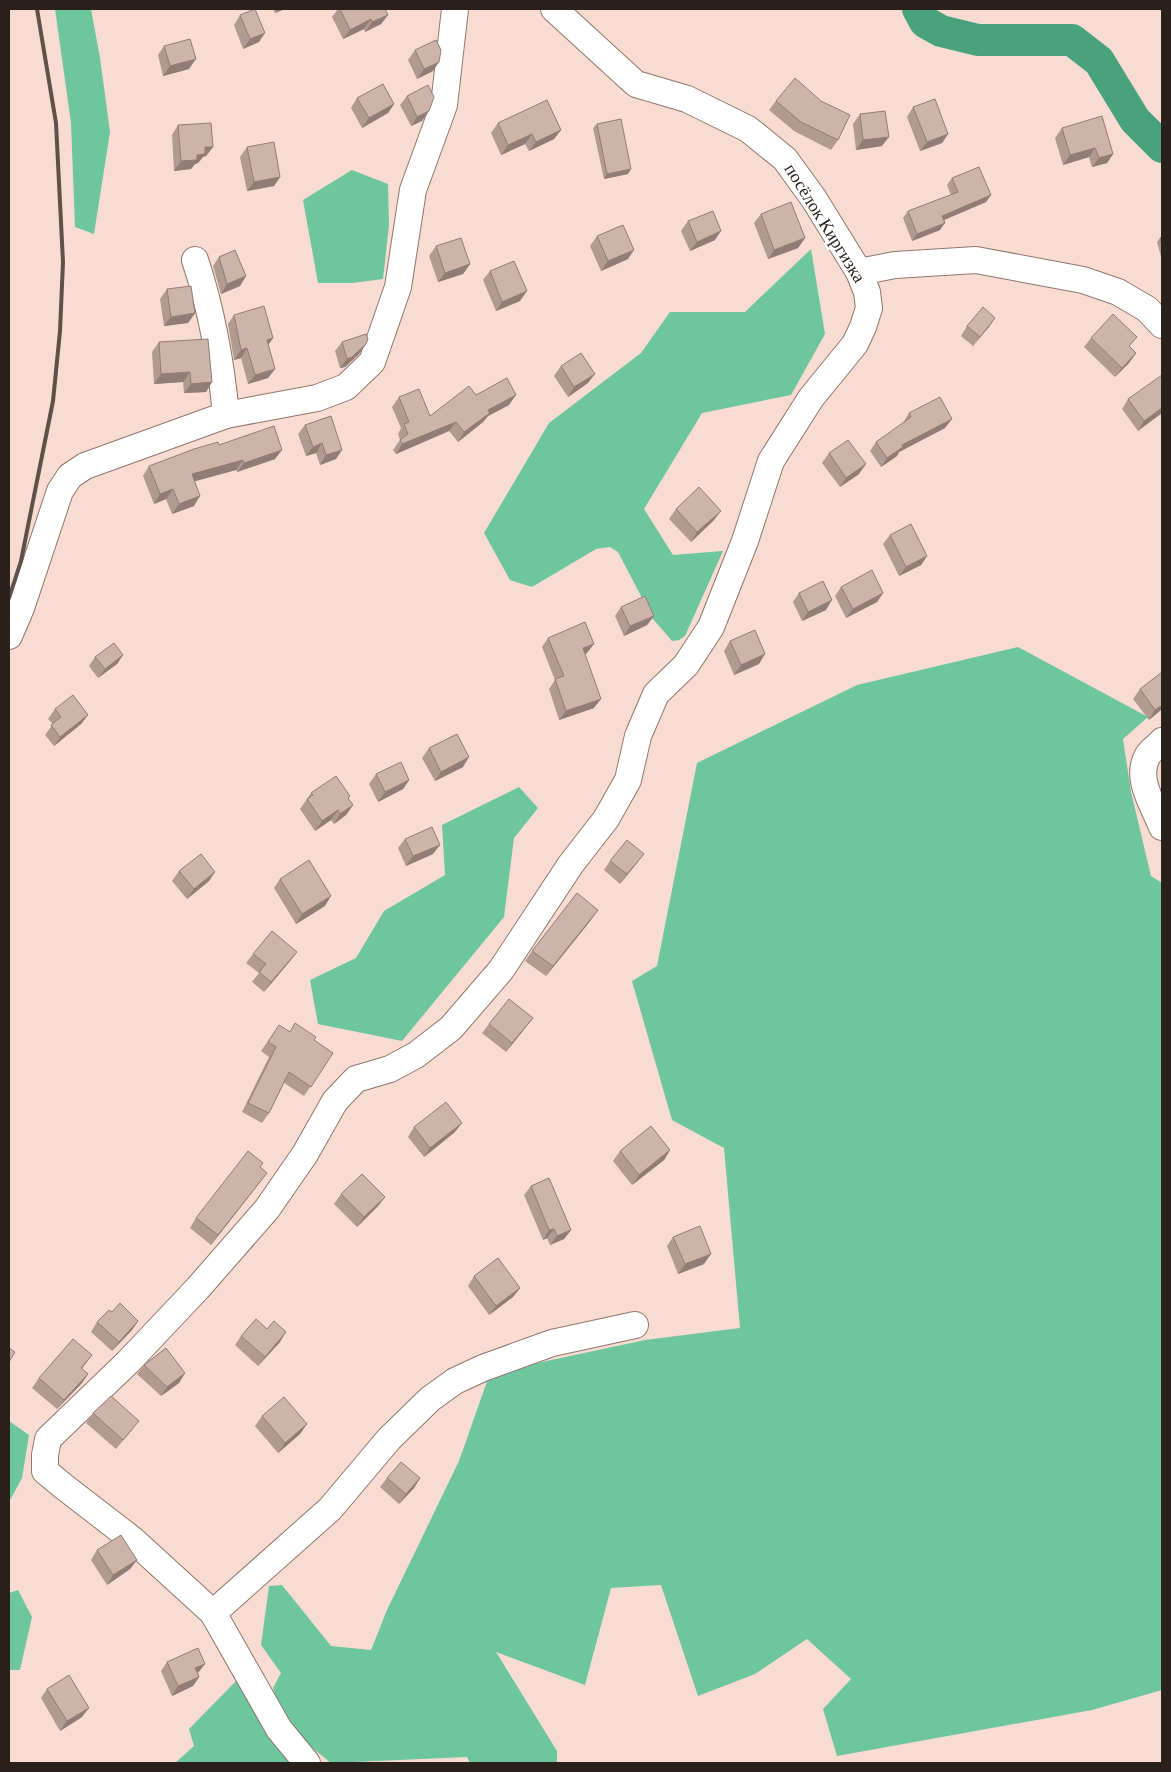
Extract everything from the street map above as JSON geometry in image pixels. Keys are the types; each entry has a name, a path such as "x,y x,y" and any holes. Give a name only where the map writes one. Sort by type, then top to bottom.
{"street":[{"path":"9,636 21,608 60,491 70,476 85,466 226,415 317,398 346,387 372,362 398,288 413,190 444,106 455,9"},
{"name":"посёлок Киргизка","path":"213,1613 133,1540 46,1471 44,1455 48,1439 128,1362 267,1208 305,1154 340,1095 356,1079 390,1069 416,1055 451,1028 500,970 571,864 606,819 628,780 638,736 656,694 686,665 711,626 745,541 771,461 811,398 855,344 869,308 867,292 859,272 814,199 785,159 748,129 687,99 636,84 554,9"},
{"path":"195,260 209,308 221,368 226,415"},
{"path":"859,272 896,265 976,260 1083,280 1118,292 1147,309 1162,325"},
{"path":"1162,741 1148,755 1143,780 1162,826"},
{"path":"307,1763 279,1729 213,1613 330,1509 390,1439 430,1399 455,1380 552,1342 635,1325"}],"green space":[{"path":"55,9 91,9 100,58 110,132 94,234 75,227 71,123"},
{"path":"352,170 388,184 389,225 383,279 352,283 318,283 303,200"},
{"path":"811,249 825,334 791,395 702,413 644,509 673,555 723,551 685,636 679,640 672,641 653,619 618,552 610,547 596,549 532,587 510,580 484,533 549,423 641,353 670,312 745,312"},
{"path":"1018,647 1148,717 1123,739 1131,792 1151,876 1162,883 1162,1690 1092,1710 837,1756 823,1709 851,1679 807,1639 755,1674 698,1696 661,1585 611,1588 585,1685 496,1652 557,1751 557,1763 470,1763 467,1757 331,1763 285,1726 273,1688 281,1673 261,1645 269,1586 282,1585 331,1646 371,1650 387,1610 459,1461 490,1373 645,1340 740,1328 724,1148 672,1120 632,981 657,966 697,763 857,685"},
{"path":"519,787 538,808 514,838 504,917 402,1041 318,1024 310,980 356,958 384,911 445,875 442,825"},
{"path":"9,1421 29,1435 22,1478 9,1502"},
{"path":"18,1590 32,1617 20,1670 10,1670 9,1674 9,1593"},
{"path":"237,1680 294,1763 175,1763 194,1746 189,1729"}],"building":[{"path":"255,9 265,33 250,39 240,15"},
{"path":"340,9 385,9 388,15 372,22 371,19 350,30"},
{"path":"190,39 196,59 170,66 164,46"},
{"path":"436,40 441,50 439,62 424,69 415,50"},
{"path":"795,78 821,101 850,115 838,140 801,122 776,101"},
{"path":"383,84 394,104 369,118 357,98"},
{"path":"428,85 434,97 429,111 417,117 407,96"},
{"path":"935,99 948,134 927,142 913,107"},
{"path":"547,100 561,130 536,142 532,134 508,145 498,123"},
{"path":"885,111 889,137 863,140 860,114"},
{"path":"1102,116 1113,154 1099,158 1095,148 1070,155 1062,128"},
{"path":"621,119 631,169 607,174 597,124"},
{"path":"211,123 213,147 205,147 205,154 197,155 197,160 181,161 178,125"},
{"path":"274,142 280,177 254,182 247,147"},
{"path":"979,167 991,195 942,216 945,223 917,234 908,211 958,192 952,178"},
{"path":"791,202 805,238 774,250 761,214"},
{"path":"713,211 721,231 697,242 688,221"},
{"path":"623,225 634,250 608,261 597,236"},
{"path":"461,238 470,264 445,273 436,246"},
{"path":"235,250 246,276 227,284 219,257"},
{"path":"514,261 527,291 502,302 490,271"},
{"path":"191,286 195,313 171,317 167,289"},
{"path":"264,306 273,338 267,340 275,369 255,375 247,348 241,350 234,315"},
{"path":"983,307 995,318 980,337 967,326"},
{"path":"1113,314 1137,337 1129,346 1136,353 1122,368 1091,338"},
{"path":"366,334 368,339 366,344 352,357 347,359 342,342"},
{"path":"208,339 212,382 191,384 190,372 161,374 159,342"},
{"path":"581,353 595,374 574,387 561,366"},
{"path":"1162,375 1162,408 1144,421 1128,399"},
{"path":"507,378 516,395 488,410 490,413 464,432 456,422 402,444 400,440 408,434 404,424 409,422 399,397 419,389 430,416 469,386 476,395"},
{"path":"940,397 952,419 902,445 903,447 887,458 876,442 911,417 909,413"},
{"path":"331,416 342,450 326,455 322,443 313,447 305,425"},
{"path":"274,426 282,450 244,463 243,460 192,474 200,496 179,504 173,489 160,494 149,466 194,449 218,442 219,445"},
{"path":"848,440 866,464 846,478 829,453"},
{"path":"699,487 721,511 697,532 676,509"},
{"path":"911,524 927,556 906,567 890,535"},
{"path":"872,570 883,593 853,609 841,587"},
{"path":"823,581 832,600 808,612 799,593"},
{"path":"645,596 654,616 630,626 621,607"},
{"path":"585,622 594,644 583,648 601,699 566,711 555,679 564,676 548,638"},
{"path":"755,630 765,654 741,665 730,641"},
{"path":"114,643 123,655 105,669 95,657"},
{"path":"1162,672 1162,705 1155,710 1140,689"},
{"path":"73,695 88,715 60,737 51,725 61,717 55,709"},
{"path":"457,734 469,757 441,772 429,748"},
{"path":"401,762 409,780 385,792 376,774"},
{"path":"336,776 350,796 348,798 353,805 340,814 338,810 322,821 307,799 313,795 311,793"},
{"path":"432,827 440,845 413,856 405,839"},
{"path":"627,840 644,854 627,874 610,861"},
{"path":"201,854 215,872 194,889 179,871"},
{"path":"309,860 331,896 302,914 280,879"},
{"path":"577,893 598,910 553,966 532,951"},
{"path":"272,931 297,952 271,982 259,972 266,964 253,954"},
{"path":"509,999 533,1018 512,1043 489,1024"},
{"path":"295,1023 316,1037 314,1040 333,1053 311,1087 289,1072 269,1113 248,1103 276,1047 268,1042 279,1025 290,1032"},
{"path":"446,1102 462,1123 430,1148 414,1127"},
{"path":"651,1126 670,1150 639,1175 620,1151"},
{"path":"248,1151 263,1163 260,1167 267,1173 218,1235 196,1218"},
{"path":"362,1174 385,1197 364,1217 341,1194"},
{"path":"549,1178 571,1230 557,1236 554,1229 549,1230 531,1186"},
{"path":"700,1226 711,1254 685,1264 673,1237"},
{"path":"498,1258 520,1288 496,1306 474,1276"},
{"path":"120,1303 138,1321 119,1342 97,1322 109,1310 112,1312"},
{"path":"256,1319 267,1329 274,1321 286,1332 265,1357 241,1336"},
{"path":"73,1339 92,1355 81,1368 88,1374 64,1400 39,1378"},
{"path":"9,1348 15,1352 9,1362"},
{"path":"166,1348 185,1373 167,1387 144,1365"},
{"path":"111,1396 139,1421 123,1440 93,1413"},
{"path":"284,1397 307,1424 285,1443 262,1416"},
{"path":"401,1462 420,1478 406,1494 387,1478"},
{"path":"121,1535 137,1560 113,1575 97,1550"},
{"path":"198,1648 205,1664 195,1668 199,1677 178,1686 167,1662"},
{"path":"69,1675 89,1708 67,1721 47,1689"}],"waterway":[{"path":"918,9 925,22 941,31 978,40 1072,40 1099,61 1135,120 1162,147"}],"railway":[{"path":"9,598 21,561 53,401 60,331 63,262 56,123 37,9"}]}
